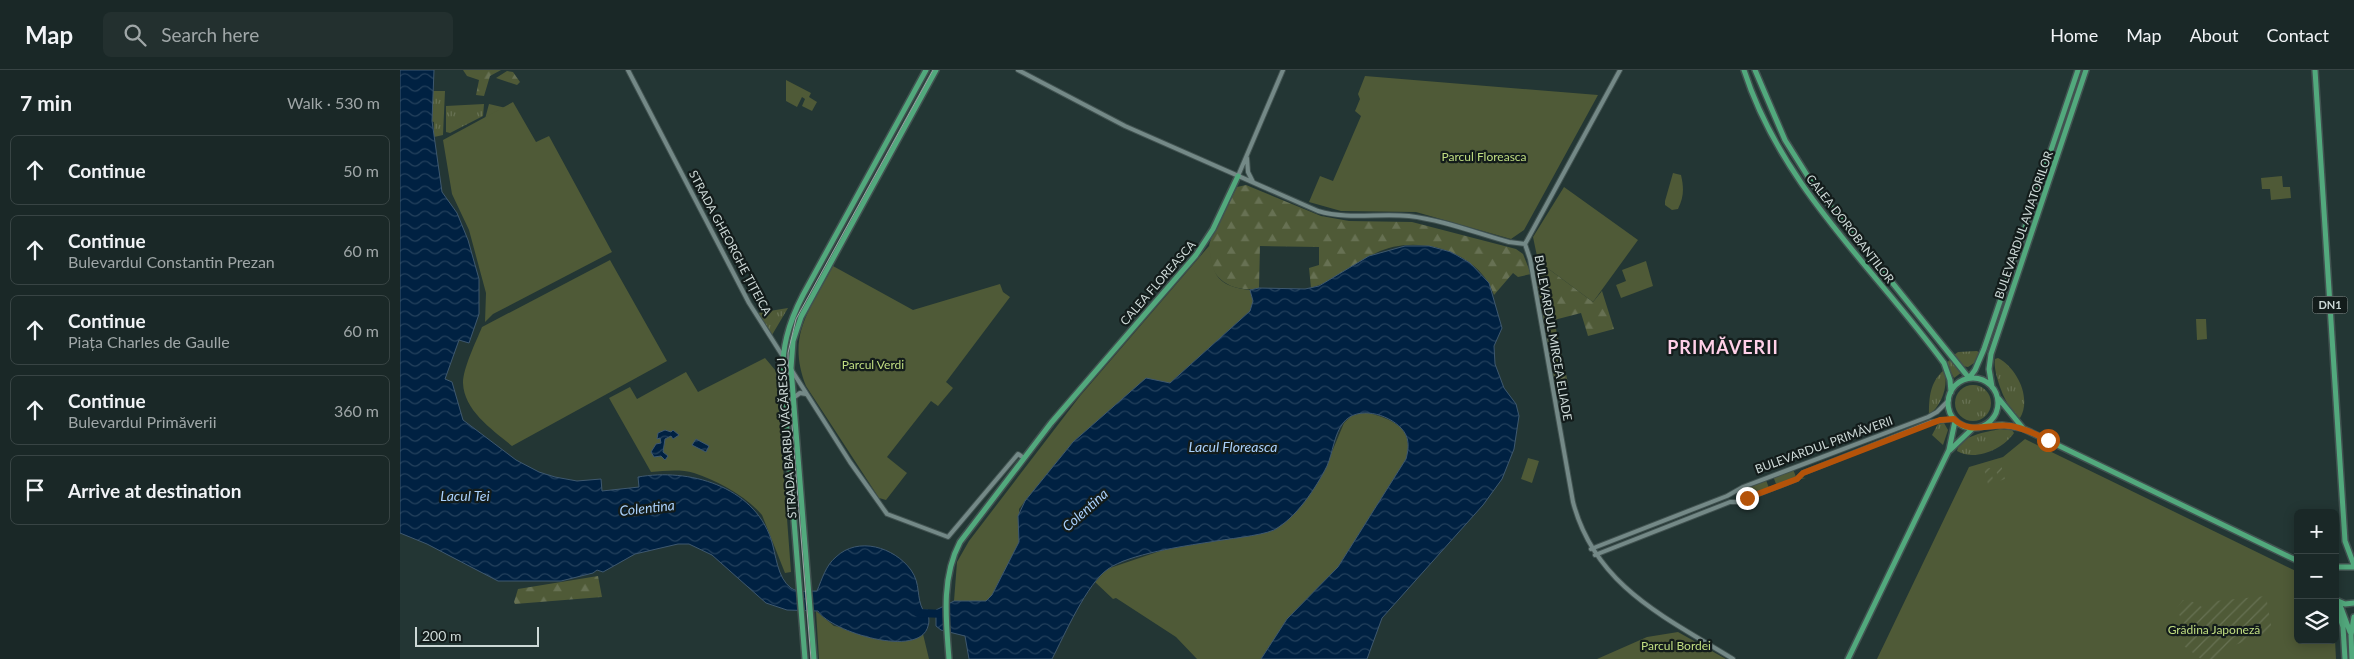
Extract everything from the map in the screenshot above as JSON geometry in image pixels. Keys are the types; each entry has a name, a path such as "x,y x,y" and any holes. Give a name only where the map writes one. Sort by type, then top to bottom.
{"main road":[{"name":"STRADA BARBU VĂCĂRESCU","path":"805,659 782,355 788,325 926,70"},
{"name":"STRADA BARBU VĂCĂRESCU","path":"814,659 793,398 792,349 799,321 936,70"},
{"name":"CALEA DOROBANȚILOR","path":"1744,70 1762,116 1792,172 1827,219 1944,364 1950,380 1951,392"},
{"name":"CALEA DOROBANȚILOR","path":"1755,70 1784,140 1812,183 1969,378"},
{"name":"BULEVARDUL AVIATORILOR","path":"1969,378 1976,370 1984,349 2078,70"},
{"name":"BULEVARDUL AVIATORILOR","path":"1992,387 1989,370 1991,354 2086,70"},
{"name":"DN1","path":"2315,70 2346,545 2354,566 2339,568"},
{"name":"CALEA FLOREASCA","path":"949,659 947,605 949,573 954,553 965,535 1023,460 1095,371 1196,255 1212,229 1238,176"},
{"path":"1848,659 1949,450 1955,420 1949,400 1951,392 1956,385 1969,378 1984,381 1992,387 1998,398 2022,428"},
{"path":"1985,426 1995,415 1998,398"},
{"path":"1955,420 1973,428"},
{"path":"1949,450 1973,428 2002,425 2022,428 2294,559"},
{"path":"2346,545 2354,553"},
{"name":"DN1","path":"2339,569 2343,567"},
{"path":"2339,601 2354,603"},
{"path":"2339,606 2346,618 2351,635"},
{"path":"2339,612 2343,627 2345,659"},
{"path":"2352,659 2351,635 2354,617"}],"street":[{"name":"STRADA GHEORGHE ȚIȚEICA","path":"628,70 749,303 806,394 883,510 890,516 945,537 950,536 1015,459"},
{"name":"BULEVARDUL MIRCEA ELIADE","path":"1018,70 1125,126 1311,208 1347,217 1414,217 1509,242 1524,244 1530,259 1572,502 1581,530 1595,555 1635,597 1733,659"},
{"name":"CALEA FLOREASCA","path":"1238,176 1283,70"},
{"path":"1524,244 1620,70"},
{"path":"1247,156 1248,172 1254,183"},
{"path":"793,398 800,393 806,394"},
{"name":"BULEVARDUL PRIMĂVERII","path":"1591,549 1727,496 1743,486 1928,417 1937,412 1949,400"},
{"name":"BULEVARDUL PRIMĂVERII","path":"1595,555 1722,505 1738,502 1797,479 1803,473 1934,421 1955,420"},
{"path":"1018,454 1023,460 1015,459 1018,454"}],"green space":[{"path":"463,70 501,70 490,76 484,96 476,95 479,80 467,76"},
{"path":"507,71 513,72 520,82 517,85 496,78"},
{"name":"Parcul Floreasca","path":"1365,76 1598,95 1524,230 1511,239 1416,212 1341,211 1309,202 1320,176 1333,181 1361,116 1355,111 1360,99 1358,94"},
{"path":"786,80 811,93 809,97 817,102 812,111 802,106 805,99 802,97 797,107 786,101"},
{"path":"433,91 445,91 443,135 434,137 434,122 431,121"},
{"path":"513,102 536,142 549,136 612,252 493,314 485,322 486,293 469,230 452,194 443,140"},
{"path":"484,104 483,116 450,133 446,132 446,106"},
{"path":"489,104 506,108 485,119"},
{"path":"1673,173 1681,175 1683,192 1678,209 1672,210 1665,205 1665,201"},
{"path":"2282,176 2283,187 2290,187 2291,198 2271,200 2270,189 2262,189 2261,178"},
{"path":"1246,185 1321,216 1349,221 1412,222 1516,249 1523,254 1531,274 1518,277 1513,273 1494,295 1486,279 1475,267 1460,257 1444,250 1427,246 1409,245 1392,247 1376,253 1328,281 1311,288 1309,268 1319,265 1319,247 1260,246 1259,288 1249,289 1231,286 1216,275 1209,258 1209,247 1217,226 1237,187"},
{"path":"1564,187 1638,240 1593,302 1538,261 1533,237"},
{"path":"1209,246 1215,272 1219,278 1231,286 1250,290 1253,301 1250,311 1170,383 1146,379 1073,442 1019,509 1019,542 992,595 986,602 954,601 957,562 969,541 1080,396"},
{"path":"610,260 667,361 512,446 481,419 468,402 465,393 463,383 465,370 482,327"},
{"path":"1538,261 1593,302 1602,291 1614,329 1588,336 1581,313 1554,320 1568,383 1555,386 1535,274"},
{"path":"1646,261 1653,286 1621,298 1616,285 1626,281 1622,270"},
{"name":"Parcul Verdi","path":"833,266 913,310 1000,284 1003,292 1010,297 946,382 953,388 938,406 931,401 887,457 907,473 886,500 879,498 806,386 800,368 800,337 803,323"},
{"path":"788,308 772,335 758,313"},
{"path":"2196,319 2206,319 2207,339 2197,340"},
{"path":"1977,351 1980,353 1977,361 1968,367 1962,366 1954,355 1958,352"},
{"path":"765,358 776,371 791,572 785,573 762,515 755,508 731,490 694,473 678,471 651,472 609,398 630,387 637,399 686,372 698,392"},
{"path":"1998,358 2011,369 2021,384 2024,402 2020,418 2015,415 2006,401 1998,382 1995,359"},
{"path":"1951,359 1962,372 1954,378 1946,363"},
{"path":"1944,370 1946,382 1941,400 1929,415 1931,390"},
{"path":"1973,385 1980,386 1986,390 1990,396 1990,410 1986,416 1980,420 1973,421 1966,420 1960,416 1956,410 1955,403 1956,396 1960,390 1966,386"},
{"path":"1365,412 1384,418 1399,426 1407,439 1406,459 1338,567 1287,619 1261,659 1197,659 1176,637 1116,598 1113,599 1095,582 1107,569 1163,550 1274,530 1291,516 1305,499 1326,466 1344,423 1351,416"},
{"path":"1939,422 1944,423 1948,430 1943,445 1932,435"},
{"path":"2000,429 2012,430 2014,433 1996,449 1972,455 1957,451 1963,441 1968,438"},
{"path":"2025,439 2294,570 2294,644 2335,644 2336,659 1877,659 1969,467 2003,457"},
{"path":"1528,458 1539,461 1532,483 1521,479"},
{"path":"2001,465 2005,479 1999,481 1995,466"},
{"path":"1990,468 1994,483 1988,484 1984,469"},
{"path":"1793,469 1796,477 1806,478 1776,484 1773,476"},
{"path":"1766,480 1769,488 1748,496 1745,488"},
{"path":"598,576 602,597 515,604 514,602 518,589"},
{"name":"Grădina Japoneză","path":"2266,596 2272,631 2235,645 2217,659 2201,659 2180,643 2189,632 2176,609 2183,600 2189,600 2202,607 2216,601"},
{"path":"816,611 834,626 918,638 923,634 929,659 819,659"},
{"name":"Parcul Bordei","path":"1678,632 1726,659 1597,659 1647,637"}],"water":[{"name":"Lacul Tei","path":"400,70 434,70 432,121 442,192 457,213 468,240 479,279 479,314 469,343 459,340 445,379 452,382 463,420 516,460 539,472 577,481 601,479 602,491 639,487 638,477 658,475 678,475 717,485 734,494 750,506 762,521 771,539 780,572 786,584 797,591 817,591 830,564 845,551 865,546 886,550 904,562 914,575 923,610 928,610 929,624 922,636 909,641 875,639 840,627 826,619 818,611 787,610 766,603 712,555 689,544 678,544 635,554 603,572 597,570 593,573 561,581 498,581 427,544 400,533"},
{"name":"Lacul Floreasca","path":"1405,246 1429,246 1451,252 1470,263 1489,283 1502,328 1494,346 1495,364 1504,388 1516,404 1519,416 1514,449 1502,479 1483,505 1382,618 1367,659 1261,659 1287,619 1338,567 1406,459 1408,443 1404,431 1388,419 1364,413 1349,417 1343,423 1327,466 1317,484 1305,502 1282,525 1274,530 1252,536 1157,551 1129,559 1108,569 1100,576 1084,598 1052,659 969,659 965,636 941,630 936,626 936,610 954,601 986,601 992,595 1019,542 1018,516 1025,501 1073,442 1146,378 1170,383 1250,311 1253,301 1250,290 1259,288 1305,289 1319,286 1369,256"},
{"path":"665,430 671,432 673,430 679,435 673,439 671,436 665,439 663,452 668,456 665,460 661,456 654,457 651,452 656,444 661,443 660,438 657,439 658,433"},
{"path":"696,439 709,446 706,452 692,445"}],"waterway":[{"name":"Colentina","path":"918,613 946,614"}],"tram line":[{"path":"811,659 788,376 788,353 796,319 933,70"}],"district":[{"name":"PRIMĂVERII","path":"1723,348"}],"route":[{"path":"1747,498 1797,479 1803,473 1940,420 1954,419 1966,427 1973,428 2010,425 2022,428 2048,440"}]}
